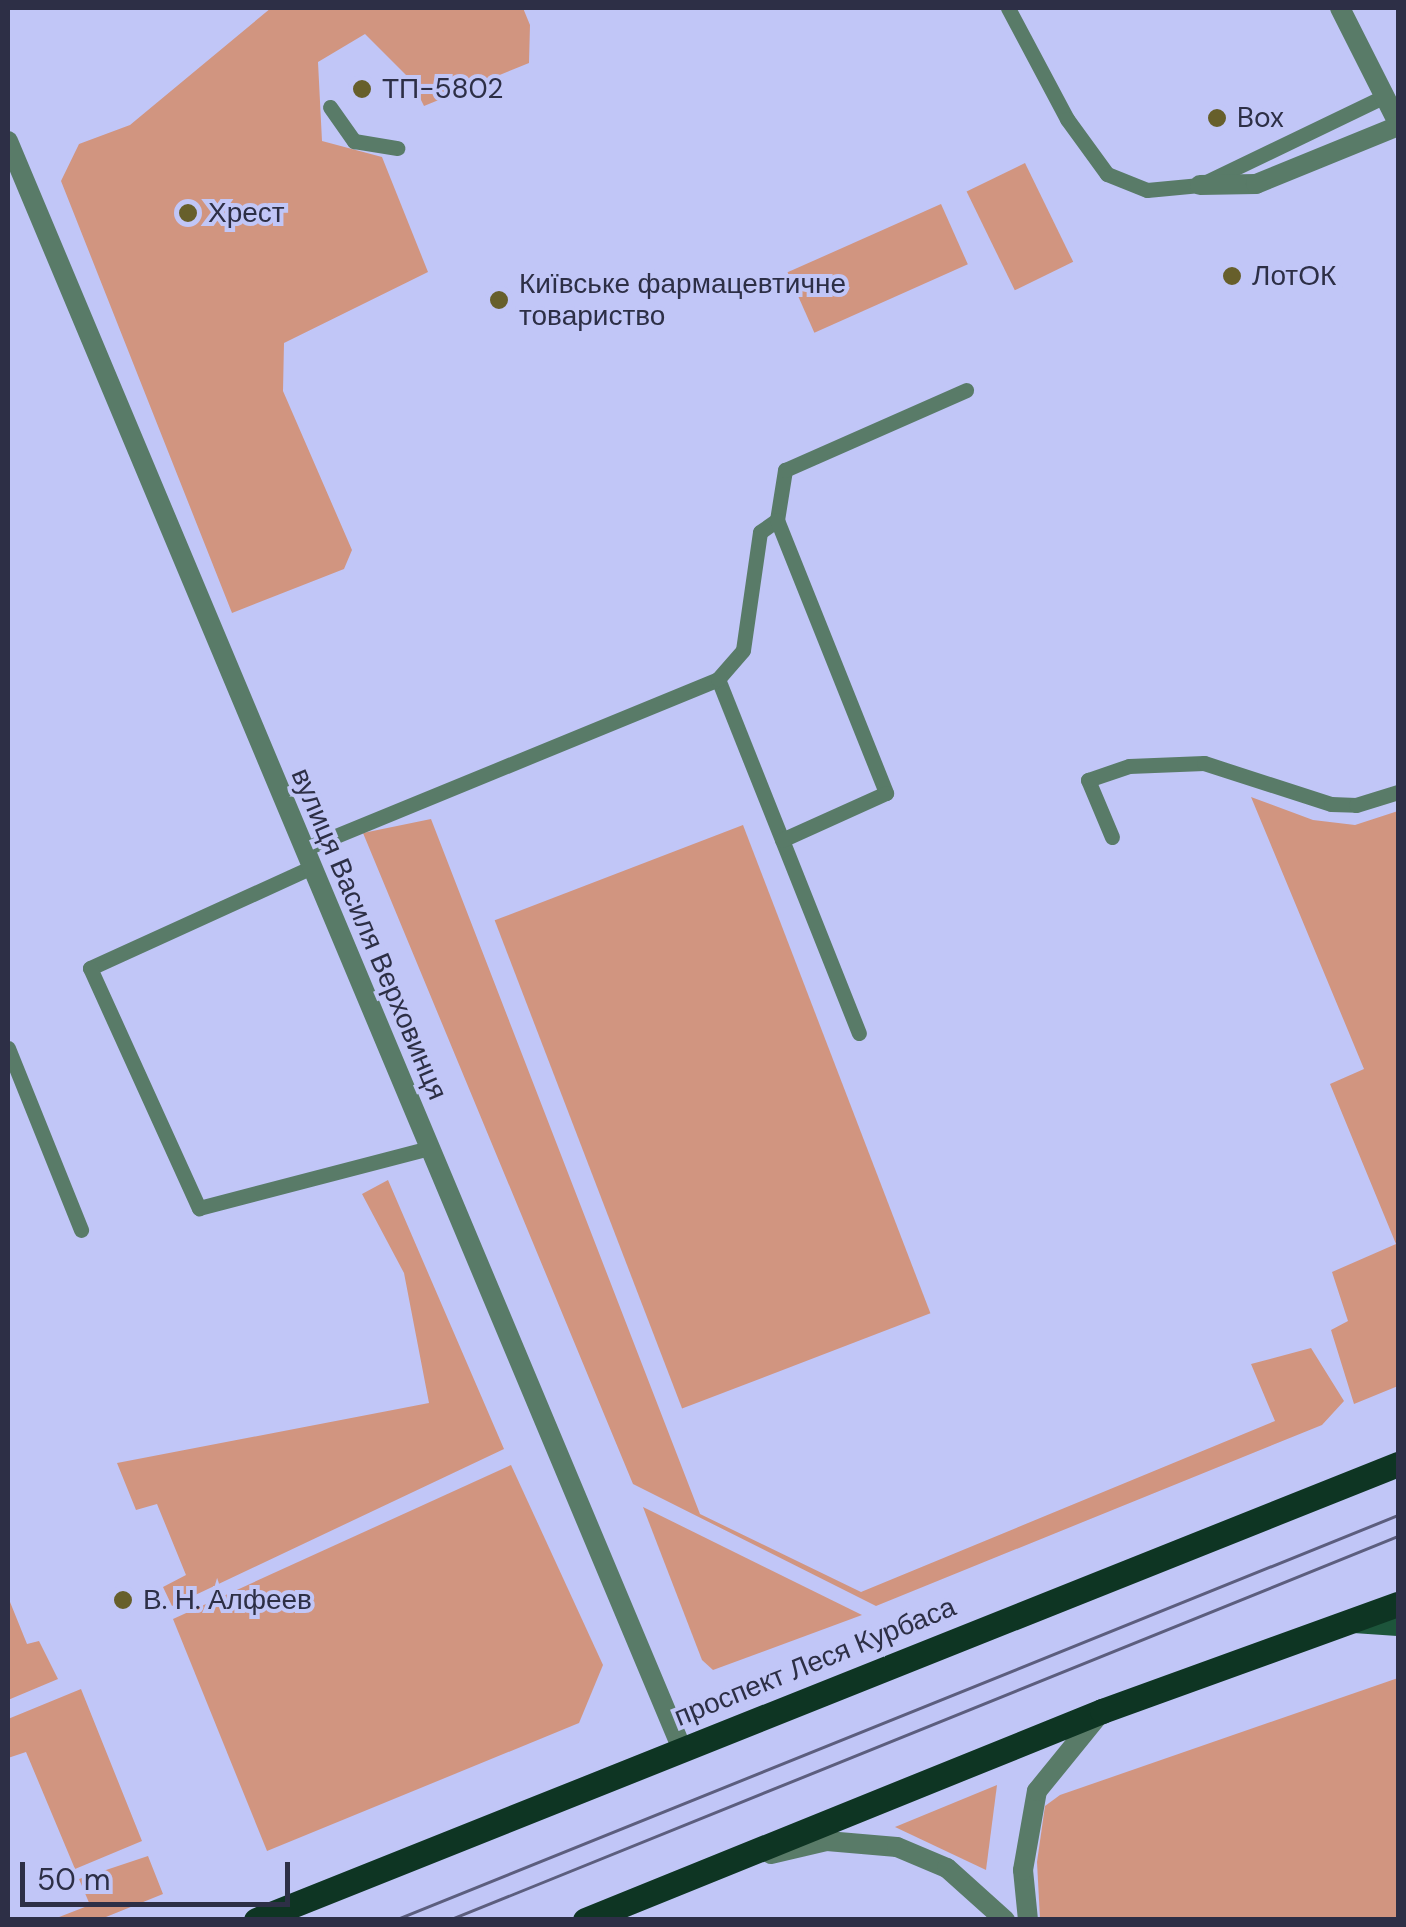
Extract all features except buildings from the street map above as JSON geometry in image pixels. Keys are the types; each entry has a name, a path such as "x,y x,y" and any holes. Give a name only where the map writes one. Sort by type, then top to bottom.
{"main road":[{"name":"проспект Леся Курбаса","path":"256,1920 1398,1464"},
{"path":"586,1920 1102,1711 1398,1604"},
{"path":"1346,1623 1398,1626"}],"street":[{"path":"1200,186 1256,184 1398,125 1340,8"},
{"name":"вулиця Василя Верховинця","path":"8,141 682,1747"},
{"path":"1028,1920 1023,1870 1036,1791 1102,1711"},
{"path":"720,1866 828,1841 897,1847 947,1868 1005,1920"}],"lane":[{"path":"1008,8 1068,119 1108,174 1148,190 1200,186 1383,98"},
{"path":"330,107 354,141 397,148"},
{"path":"782,840 886,793 776,520 785,470 966,390"},
{"path":"429,1148 199,1208 90,968 308,858 718,679 744,650 760,532 776,520"},
{"path":"718,679 859,1033"},
{"path":"1112,837 1088,780 1129,766 1204,762 1331,804 1356,805 1398,792"},
{"path":"8,1048 82,1230"}],"shaded area":[{"path":"271,8 523,8 530,25 529,63 424,106 411,80 365,34 318,62 322,141 382,157 428,272 284,343 283,391 352,550 344,569 232,613 61,181 79,144 130,125"},
{"path":"1025,163 1073,262 1015,290 967,191"},
{"path":"941,204 968,264 814,333 788,272"},
{"path":"1251,797 1313,820 1355,825 1398,811 1398,1386 1354,1404 1331,1330 1348,1321 1332,1272 1396,1244 1330,1084 1364,1069"},
{"path":"431,819 700,1514 861,1592 1275,1421 1251,1364 1311,1348 1344,1401 1322,1425 876,1606 633,1484 363,833"},
{"path":"743,825 930,1313 682,1409 495,920"},
{"path":"388,1180 504,1449 172,1606 163,1587 186,1575 157,1504 136,1510 117,1463 429,1403 404,1273 362,1194"},
{"path":"511,1465 603,1665 579,1723 267,1851 173,1619"},
{"path":"643,1507 862,1615 713,1670 702,1660"},
{"path":"8,1597 27,1644 39,1641 58,1679 8,1700"},
{"path":"1398,1678 1398,1919 1040,1919 1037,1862 1045,1806 1060,1795"},
{"path":"81,1689 142,1841 75,1869 26,1752 8,1758 8,1719"},
{"path":"997,1785 986,1870 895,1827"},
{"path":"148,1856 163,1894 101,1919 54,1919 90,1905 79,1879"}],"tram line":[{"path":"395,1920 1398,1515"},
{"path":"449,1920 1398,1536"}],"place":[{"name":"ТП-5802","path":"362,89"},
{"name":"Box","path":"1217,118"},
{"name":"Хрест","path":"188,213"},
{"name":"ЛотОК","path":"1232,276"},
{"name":"Київське фармацевтичне товариство","path":"499,300"},
{"name":"В. Н. Алфеев","path":"123,1600"}]}
